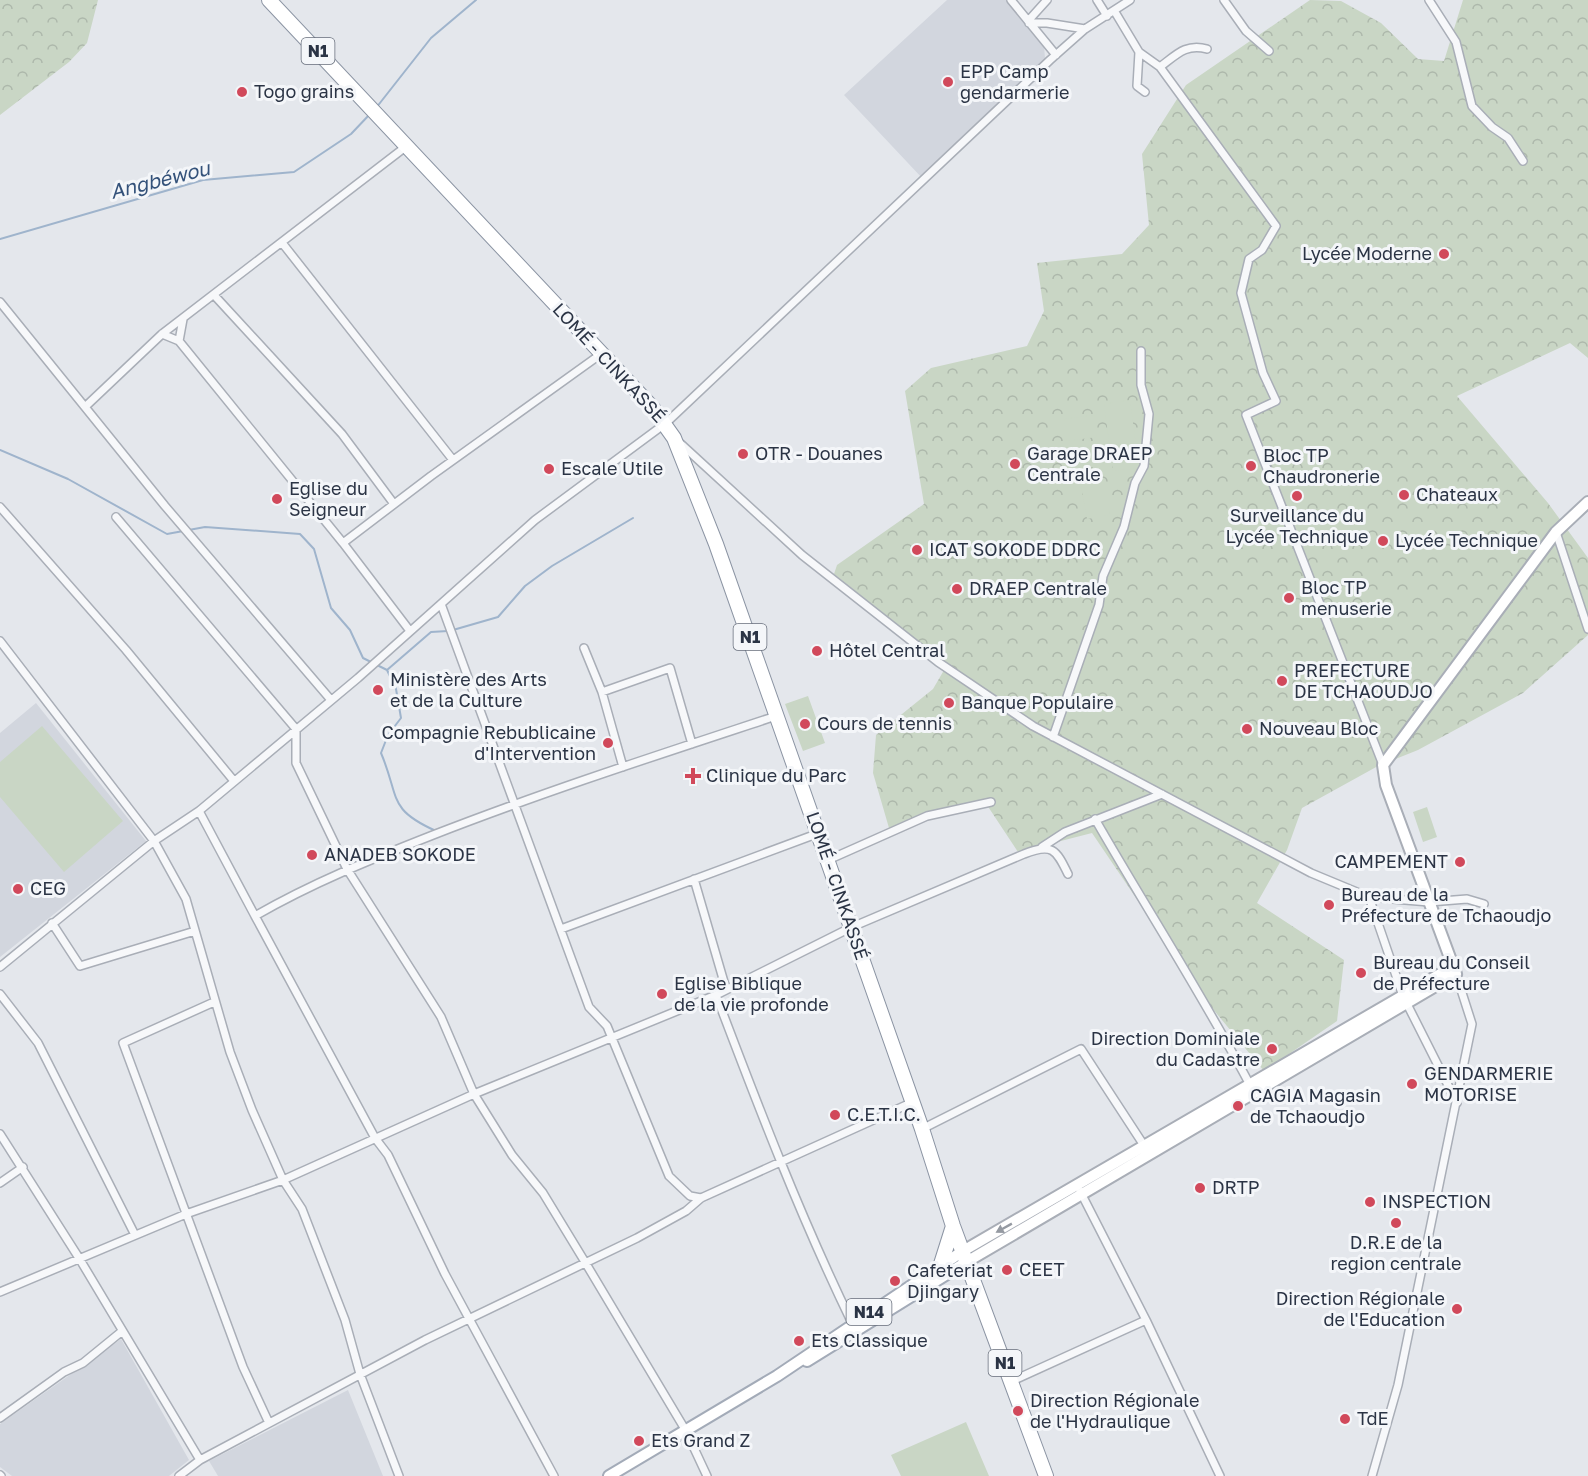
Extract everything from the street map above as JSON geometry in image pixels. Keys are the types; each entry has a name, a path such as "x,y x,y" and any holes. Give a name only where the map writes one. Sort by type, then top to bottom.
{"highway":[{"name":"LOMÉ - CINKASSÉ","path":"268,0 408,145 666,423 674,438 716,544 913,1102 953,1226 1046,1476"},
{"path":"941,1264 953,1226"}],"main road":[{"path":"965,1256 1455,970 1386,785 1383,765 1556,532 1588,502"},
{"path":"1079,1190 1145,1147 1250,1085 1405,999"},
{"name":"N14","path":"777,1376 806,1362 965,1256"},
{"name":"N14","path":"609,1476 777,1376 941,1264 965,1256"}],"street":[{"path":"1011,0 1056,55"},
{"path":"1028,22 1047,0"},
{"path":"1097,0 1107,16"},
{"path":"0,967 154,841 199,811 374,663 535,520 666,423 1056,55 1085,29 1115,12 1130,0"},
{"path":"1224,0 1246,32 1269,51"},
{"path":"1429,0 1456,42 1472,106 1492,127 1508,138 1523,161"},
{"path":"1115,12 1139,52 1160,67 1193,117 1276,226 1262,250 1250,259 1241,293 1263,374 1276,401 1246,415 1383,765"},
{"path":"1028,22 1085,29"},
{"path":"1160,67 1186,47 1194,45 1207,49"},
{"path":"1139,52 1137,86 1145,92"},
{"path":"86,406 162,334 283,244 408,145"},
{"path":"283,244 453,460"},
{"path":"214,295 342,434 394,504"},
{"path":"0,302 46,362 86,406 165,506 331,700"},
{"path":"178,341 183,319"},
{"path":"162,334 178,341 344,543 410,631"},
{"path":"1053,737 1099,605 1103,576 1124,526 1135,483 1144,466 1149,433 1149,414 1141,385 1140,351"},
{"path":"344,543 453,460 601,354"},
{"path":"674,438 802,555 938,662 1053,737 1311,873 1369,897 1429,902 1467,900 1484,904"},
{"path":"0,507 126,650 234,781"},
{"path":"116,517 296,729 296,763 347,869 441,1017 474,1094 512,1155 543,1193 686,1431 707,1476"},
{"path":"1556,532 1588,629"},
{"path":"441,604 589,1007 607,1026 669,1176 690,1196 701,1198"},
{"path":"0,641 154,841 186,899 214,1002 252,1110 283,1180 302,1209 345,1320 360,1374 399,1476"},
{"path":"584,648 602,692 623,766"},
{"path":"602,692 670,668 692,744"},
{"path":"255,916 292,894 347,869 515,802 777,715"},
{"path":"0,1292 186,1214 283,1180 474,1094 716,995 852,927 1042,847 1065,832 1095,819 1162,794"},
{"path":"828,860 927,816 991,802"},
{"path":"199,811 375,1138 388,1155 469,1319 554,1476"},
{"path":"1095,819 1207,1004 1250,1085"},
{"path":"561,929 819,833"},
{"path":"1042,847 1055,852 1068,874"},
{"path":"694,879 726,989"},
{"path":"1369,897 1405,999 1457,1103"},
{"path":"52,923 81,966 195,931"},
{"path":"1372,1476 1398,1384 1472,1024 1455,970"},
{"path":"0,994 38,1043 135,1235"},
{"path":"716,995 780,1164 814,1246 852,1323"},
{"path":"214,1002 123,1042 243,1367 269,1423"},
{"path":"922,1129 1081,1049 1145,1147"},
{"path":"179,1476 200,1460 360,1374 667,1222 686,1211 701,1198 740,1178 780,1164 913,1102"},
{"path":"0,1134 79,1258 121,1332 200,1460"},
{"path":"0,1184 23,1167"},
{"path":"1079,1190 1146,1320 1220,1476"},
{"path":"1012,1381 1146,1320"},
{"path":"0,1418 63,1372 83,1363 121,1332"}],"shaded area":[{"path":"947,0 1006,0 1044,45 1045,59 923,179 844,95"},
{"path":"36,703 146,841 0,957 0,733"},
{"path":"121,1339 189,1460 169,1476 12,1476 0,1467 0,1424"},
{"path":"348,1390 383,1476 218,1476 209,1461"}],"green space":[{"path":"0,0 98,0 87,43 69,62 0,115"},
{"path":"1310,0 1341,1 1381,23 1418,59 1444,61 1463,0 1588,0 1588,358 1570,343 1457,396 1548,503 1588,558 1588,635 1523,693 1418,750 1378,766 1302,808 1287,850 1257,903 1344,960 1337,1021 1264,1071 1203,997 1092,833 1018,852 983,799 889,828 873,773 876,735 933,689 947,665 834,574 837,565 924,504 905,391 931,368 1027,346 1044,311 1037,263 1122,254 1149,225 1142,154 1186,85"},
{"path":"1130,400 1139,468 1113,471 1104,404"},
{"path":"1094,415 1097,437 1067,441 1064,419"},
{"path":"1101,450 1103,465 1076,470 1074,454"},
{"path":"1101,470 1110,515 1087,519 1079,474"},
{"name":"Cours de tennis","path":"808,696 825,743 803,751 785,704"},
{"path":"42,726 123,821 64,872 0,797 0,762"},
{"path":"1427,807 1437,837 1423,842 1413,812"},
{"path":"966,1422 989,1476 901,1476 891,1455"}],"waterway":[{"name":"Angbéwou","path":"376,108 431,38 476,0"},
{"name":"Angbéwou","path":"0,239 203,180 294,172 351,134 370,114"},
{"path":"0,450 68,479 167,534 205,527 300,534 314,549 331,608 350,630 363,658 387,670 431,632 448,631"},
{"path":"453,630 498,617 525,586 552,566 633,518"},
{"path":"387,670 396,689 401,718 388,735 381,753 397,801 402,809 409,816 436,831"}],"place":[{"name":"EPP Camp gendarmerie","path":"948,82"},
{"name":"Togo grains","path":"242,92"},
{"name":"Lycée Moderne","path":"1444,254"},
{"name":"OTR - Douanes","path":"743,454"},
{"name":"Garage DRAEP Centrale","path":"1015,464"},
{"name":"Bloc TP Chaudronerie","path":"1251,466"},
{"name":"Escale Utile","path":"549,469"},
{"name":"Chateaux","path":"1404,495"},
{"name":"Surveillance du Lycée Technique","path":"1297,496"},
{"name":"Eglise du Seigneur","path":"277,499"},
{"name":"Lycée Technique","path":"1383,541"},
{"name":"ICAT SOKODE DDRC","path":"917,550"},
{"name":"DRAEP Centrale","path":"957,589"},
{"name":"Bloc TP menuserie","path":"1289,598"},
{"name":"Hôtel Central","path":"817,651"},
{"name":"PREFECTURE DE TCHAOUDJO","path":"1282,681"},
{"name":"Ministère des Arts et de la Culture","path":"378,690"},
{"name":"Banque Populaire","path":"949,703"},
{"name":"Cours de tennis","path":"805,724"},
{"name":"Nouveau Bloc","path":"1247,729"},
{"name":"Compagnie Rebublicaine d'Intervention","path":"608,743"},
{"name":"Clinique du Parc","path":"693,776"},
{"name":"ANADEB SOKODE","path":"312,855"},
{"name":"CAMPEMENT","path":"1460,862"},
{"name":"CEG","path":"18,889"},
{"name":"Bureau de la Préfecture de Tchaoudjo","path":"1329,905"},
{"name":"Bureau du Conseil de Préfecture","path":"1361,973"},
{"name":"Eglise Biblique de la vie profonde","path":"662,994"},
{"name":"Direction Dominiale du Cadastre","path":"1272,1049"},
{"name":"GENDARMERIE MOTORISE","path":"1412,1084"},
{"name":"CAGIA Magasin de Tchaoudjo","path":"1238,1106"},
{"name":"C.E.T.I.C.","path":"835,1115"},
{"name":"DRTP","path":"1200,1188"},
{"name":"INSPECTION","path":"1370,1202"},
{"name":"D.R.E de la region centrale","path":"1396,1223"},
{"name":"CEET","path":"1007,1270"},
{"name":"Cafeteriat Djingary","path":"895,1281"},
{"name":"Direction Régionale de l'Education","path":"1457,1309"},
{"name":"Ets Classique","path":"799,1341"},
{"name":"Direction Régionale de l'Hydraulique","path":"1018,1411"},
{"name":"TdE","path":"1345,1419"},
{"name":"Ets Grand Z","path":"639,1441"}]}
